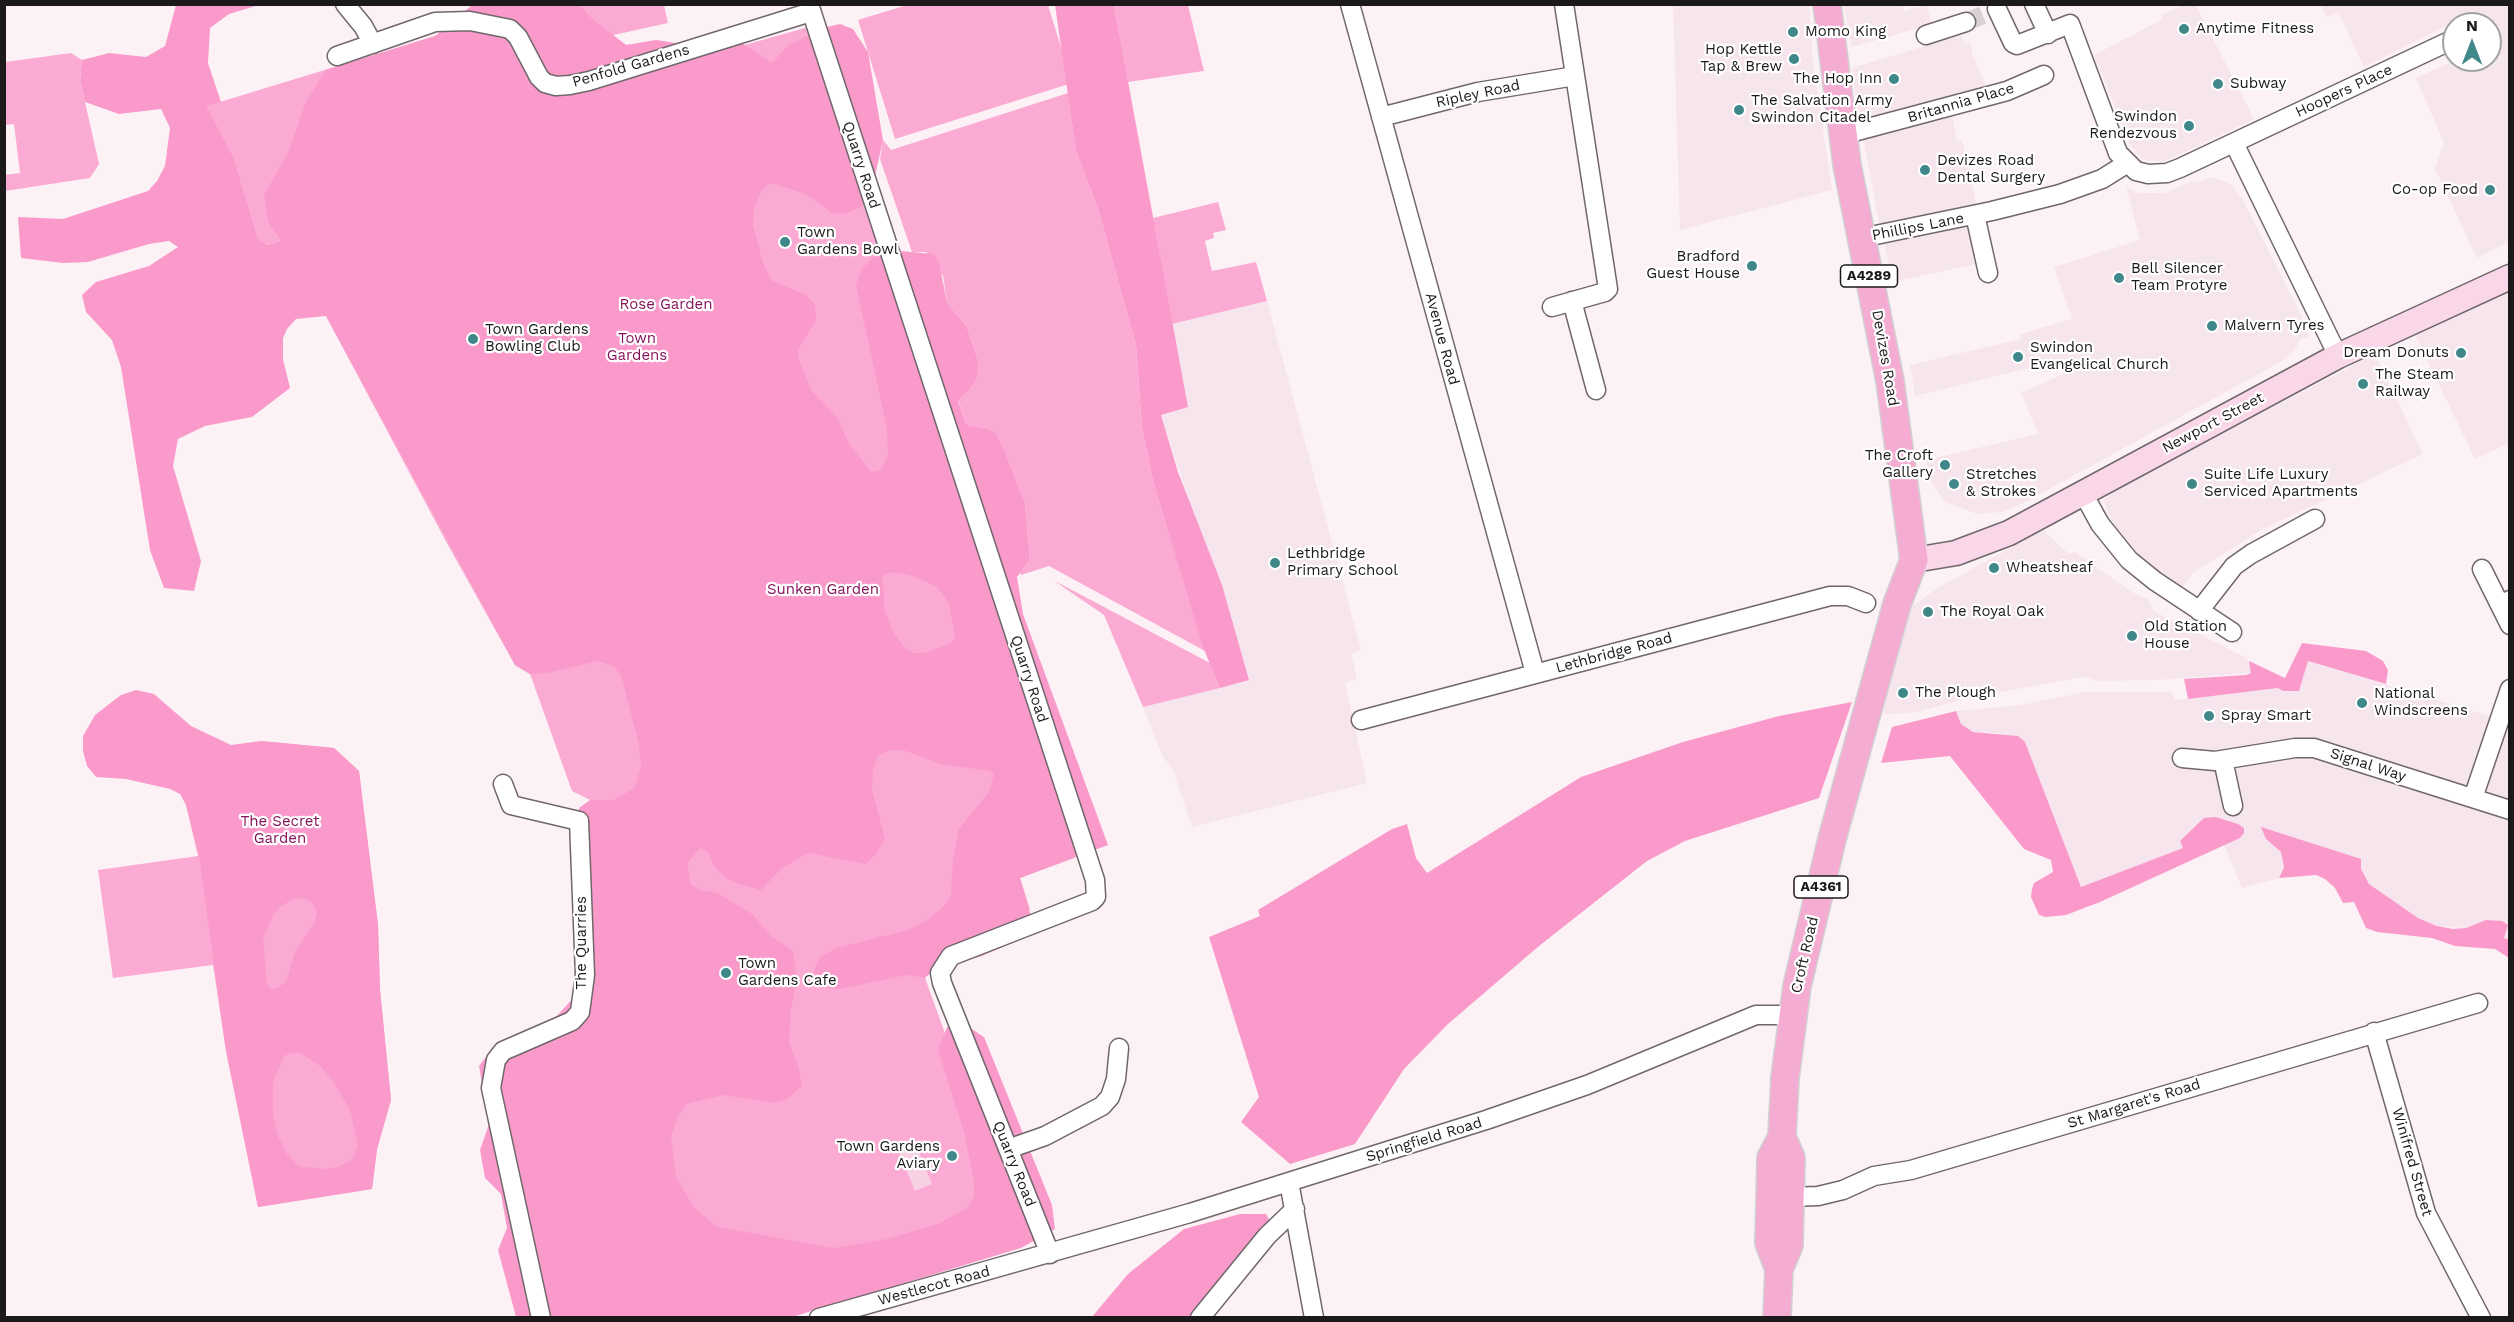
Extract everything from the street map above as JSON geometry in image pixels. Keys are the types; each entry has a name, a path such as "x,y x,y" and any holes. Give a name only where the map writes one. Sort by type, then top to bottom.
{"main road":[{"name":"Devizes Road","path":"1827,4 1842,135 1890,381 1914,560 1897,604 1869,708"},
{"name":"Newport Street","path":"1914,560 1956,554 2020,528 2338,356 2510,277"},
{"name":"Croft Road","path":"1779,1269 1769,1243 1772,1158 1782,1137 1792,1015 1813,918 1869,708"},
{"name":"Croft Road","path":"1777,1317 1779,1269 1789,1245 1791,1158 1782,1137"}],"street":[{"path":"345,4 363,26 372,44"},
{"name":"Avenue Road","path":"1350,4 1535,673"},
{"path":"1552,307 1605,292 1608,289 1601,229 1564,4"},
{"path":"2034,4 2048,34"},
{"name":"Penfold Gardens","path":"337,56 435,22 451,20 493,24 510,29 518,37 539,77 556,86 589,81 810,8"},
{"name":"Quarry Road","path":"810,8 1097,889 1096,897 1092,901 951,956 940,973 1050,1254"},
{"path":"1983,213 2086,186 2110,176 2126,164 2111,140 2070,24 2017,45 1997,9"},
{"path":"1926,35 1966,22"},
{"name":"Hoopers Place","path":"2126,164 2142,173 2167,173 2442,45"},
{"name":"Britannia Place","path":"1842,135 2007,91 2044,75"},
{"name":"Ripley Road","path":"1381,117 1478,92 1575,76"},
{"path":"2234,143 2338,356"},
{"name":"Phillips Lane","path":"1861,238 1983,213 1988,273"},
{"path":"1572,302 1596,390"},
{"path":"2083,493 2100,524 2123,553 2155,581 2232,632"},
{"path":"2199,611 2234,566 2314,519"},
{"path":"2482,569 2505,602 2510,625"},
{"name":"Lethbridge Road","path":"1361,720 1830,596 1848,596 1866,603"},
{"path":"2473,798 2510,689"},
{"name":"Signal Way","path":"2182,758 2204,762 2295,748 2314,748 2510,810"},
{"path":"2223,760 2233,806"},
{"name":"The Quarries","path":"503,784 511,805 579,821 585,975 580,1012 572,1021 503,1051 496,1060 491,1088 541,1317"},
{"name":"St Margaret's Road","path":"1790,1197 1818,1196 1843,1190 1874,1176 1911,1170 2478,1003"},
{"name":"Springfield Road","path":"1050,1254 1530,1106 1626,1070 1756,1015 1792,1015"},
{"name":"Winifred Street","path":"2374,1032 2426,1213 2481,1317"},
{"path":"1008,1149 1045,1136 1102,1106 1110,1096 1116,1079 1119,1048"},
{"path":"1289,1182 1314,1317"},
{"path":"1200,1317 1266,1236 1295,1209"},
{"name":"Westlecot Road","path":"819,1317 1050,1254"}],"shaded area":[{"path":"1673,5 1809,5 1813,62 1832,190 1680,230"},
{"path":"1844,5 1902,5 1904,11 1926,5 1932,24 1852,47"},
{"path":"2183,5 2196,5 2254,119 2166,161 2143,160 2130,145 2094,55 2163,19 2161,15"},
{"path":"2321,5 2509,5 2509,242 2477,258 2435,169 2444,143 2416,78 2442,66 2442,72 2502,72 2502,12 2442,12 2442,28 2364,67 2338,12 2327,17"},
{"path":"1961,35 1965,44 1969,42 1973,49 1971,51 1988,91 1859,122 1852,68"},
{"path":"1952,116 1957,140 1962,140 1977,207 1880,229 1863,137"},
{"path":"2210,177 2229,183 2242,198 2301,315 2309,338 2301,338 2295,350 2286,359 2020,505 2002,512 1977,514 1946,502 1930,481 1926,460 2038,434 2021,393 2088,363 2045,373 2042,365 1915,396 1910,365 2021,339 2020,334 2072,319 2054,267 2140,240 2126,187 2138,193 2164,193 2195,180 2196,183"},
{"path":"1967,224 1977,264 1892,282 1884,241"},
{"path":"2509,290 2509,443 2475,459 2415,335"},
{"name":"Lethbridge Primary School","path":"1267,301 1361,650 1351,653 1357,679 1345,683 1367,783 1192,827 1173,770 1162,755 1143,707 1249,680 1161,415 1188,406 1172,324"},
{"path":"2375,354 2423,454 2261,530 2193,573 2179,591 2137,556 2117,532 2103,501 2117,489"},
{"path":"2043,530 2069,554 2075,552 2132,592 2148,599 2154,611 2246,658 2252,667 2251,673 2158,680 2098,681 2084,677 1973,697 1913,713 1886,714 1884,711 1887,687 1910,608 1936,589"},
{"path":"2308,661 2509,722 2509,940 2504,938 2508,925 2486,920 2466,928 2438,926 2418,918 2369,884 2361,869 2266,839 2281,852 2284,861 2279,878 2242,888 2224,845 2240,838 2238,824 2216,817 2183,848 2081,887 2025,742 1996,733 1973,732 1961,724 1956,711 2021,705 2085,692 2172,692 2175,700 2279,688 2284,691 2299,691"},
{"path":"914,1140 932,1184 915,1191 897,1147"}],"green space":[{"name":"Town Gardens","path":"485,4 580,5 589,16 626,45 656,40 676,43 693,40 739,41 772,63 789,45 822,28 840,24 853,29 868,52 883,140 869,203 845,214 832,213 806,194 770,183 761,191 754,209 753,225 763,263 771,280 806,295 815,305 816,320 798,350 799,360 811,390 837,417 849,444 871,472 881,470 888,455 887,428 856,286 861,270 873,257 889,250 933,254 939,263 947,302 967,327 978,360 977,376 973,385 958,401 967,425 986,428 996,434 1025,502 1030,560 1017,577 1023,614 1108,845 1020,878 1031,916 1027,934 1012,943 982,956 934,970 925,978 907,975 839,989 822,987 815,978 814,969 820,957 837,948 908,930 926,921 943,907 951,895 953,859 959,829 989,792 994,774 990,771 941,764 903,750 889,750 877,757 873,771 872,790 885,839 876,854 866,864 808,853 781,869 761,890 738,884 724,877 713,864 708,852 700,848 687,863 691,885 701,890 718,893 752,914 771,936 793,951 797,979 791,1009 789,1042 799,1069 802,1086 785,1100 774,1103 723,1095 686,1104 676,1121 671,1137 676,1177 695,1209 718,1227 834,1248 887,1239 938,1224 967,1208 974,1196 974,1181 964,1132 938,1050 947,1027 964,1024 984,1037 1052,1205 1055,1229 1021,1248 792,1317 516,1317 498,1250 507,1228 501,1194 485,1178 480,1150 489,1124 479,1066 488,1054 555,1018 576,995 574,849 579,808 590,800 613,800 635,788 641,766 639,744 621,675 613,666 598,661 547,673 530,674 515,665 326,316 296,319 287,329 283,338 283,359 290,388 252,417 205,426 178,439 173,466 201,561 194,591 164,588 150,550 121,367 112,340 86,312 82,295 96,282 149,266 178,247 169,241 149,244 88,262 63,263 21,258 18,217 63,219 148,191 157,181 165,166 170,128 161,109 119,114 85,102 80,80 82,60 109,53 146,57 165,46 176,5 259,5 229,14 210,28 208,63 221,102 207,106 234,158 258,239 267,245 281,241 268,222 264,195 288,153 306,102 326,70 435,36 471,6","holes":["893,572 913,576 936,586 949,603 955,639 947,645 924,653 913,653 904,647 893,632 885,612 882,576"]},
{"path":"531,5 664,5 668,23 541,51"},
{"path":"907,5 1048,5 1072,83 895,139 858,20"},
{"path":"1055,5 1114,5 1188,407 1161,415 1178,472 1222,585 1249,680 1220,688 1203,647 1153,481 1142,428 1136,345 1098,209 1076,151"},
{"path":"1114,5 1188,5 1204,71 1128,82"},
{"name":"Town Gardens","path":"468,26 614,82 808,27 1074,858 1020,878 1030,909 919,961 1018,1237 725,1317 585,1022 613,800 590,800 572,791 530,674 515,665 449,547 326,316 281,241 267,245 258,240 234,158 207,106"},
{"path":"71,53 82,60 80,80 99,164 90,178 5,191 4,175 20,173 14,124 5,125 5,62"},
{"path":"1068,93 1076,151 1098,209 1136,345 1142,428 1153,481 1205,651 1049,566 1021,575 1020,573 1030,560 1025,502 1005,452 986,428 967,425 958,400 973,385 978,360 967,327 947,302 943,276 926,252 912,252 880,159 883,140 891,150"},
{"path":"1218,202 1226,230 1213,233 1214,238 1205,241 1212,271 1256,262 1267,301 1172,324 1153,218"},
{"path":"1053,580 1210,663 1220,688 1143,707 1104,615"},
{"path":"2302,643 2366,651 2383,661 2388,670 2386,684 2308,661 2299,691 2283,691 2278,688 2188,699 2184,679 2246,675 2251,673 2249,661 2285,678"},
{"name":"The Secret Garden","path":"136,690 154,694 191,726 231,745 261,741 334,748 359,771 378,925 380,990 391,1100 377,1149 372,1189 258,1207 226,1051 199,856 186,805 180,794 170,789 126,779 96,777 87,766 83,751 83,736 95,715 121,695","holes":["303,898 312,903 317,912 315,921 295,952 286,982 277,988 270,989 267,983 263,940 272,917 280,907 293,899","300,1053 320,1066 333,1081 350,1110 358,1146 352,1159 338,1167 324,1169 299,1166 287,1154 277,1134 273,1114 273,1082 284,1056"]},
{"path":"1852,702 1819,798 1685,841 1647,861 1539,946 1448,1024 1404,1069 1355,1144 1290,1164 1241,1122 1259,1097 1209,937 1260,916 1258,910 1392,829 1407,824 1416,858 1427,873 1581,777 1683,742 1779,716"},
{"path":"1956,711 1961,724 1973,732 2018,736 2025,742 2081,887 2183,848 2180,841 2204,818 2216,817 2238,824 2244,828 2244,833 2240,838 2100,902 2066,915 2046,917 2039,915 2031,897 2032,889 2034,883 2053,872 2051,860 2024,849 1950,756 1881,763 1892,727"},
{"name":"The Secret Garden","path":"261,741 334,748 359,771 378,925 380,990 391,1100 377,1149 372,1189 258,1207 226,1051 213,965 113,978 98,870 198,856 186,805"},
{"path":"2261,827 2361,859 2361,869 2369,884 2418,918 2437,926 2453,929 2466,928 2486,920 2502,921 2508,925 2504,938 2509,940 2509,958 2495,949 2455,946 2432,938 2377,932 2366,928 2354,902 2343,903 2335,888 2325,879 2316,875 2279,878 2284,867 2281,852 2266,839"},
{"path":"1240,1214 1266,1214 1271,1223 1203,1299 1191,1317 1091,1318 1128,1274 1184,1229"}],"tunnel":[{"path":"1966,22 1988,13"}],"place":[{"name":"Anytime Fitness","path":"2184,29"},
{"name":"Momo King","path":"1793,32"},
{"name":"Hop Kettle Tap & Brew","path":"1794,59"},
{"name":"The Hop Inn","path":"1894,79"},
{"name":"Subway","path":"2218,84"},
{"name":"The Salvation Army Swindon Citadel","path":"1739,110"},
{"name":"Swindon Rendezvous","path":"2189,126"},
{"name":"Devizes Road Dental Surgery","path":"1925,170"},
{"name":"Co-op Food","path":"2490,190"},
{"name":"Town Gardens Bowl","path":"785,242"},
{"name":"Bradford Guest House","path":"1752,266"},
{"name":"Bell Silencer Team Protyre","path":"2119,278"},
{"name":"Malvern Tyres","path":"2212,326"},
{"name":"Town Gardens Bowling Club","path":"473,339"},
{"name":"Dream Donuts","path":"2461,353"},
{"name":"Swindon Evangelical Church","path":"2018,357"},
{"name":"The Steam Railway","path":"2363,384"},
{"name":"The Croft Gallery","path":"1945,465"},
{"name":"Stretches & Strokes","path":"1954,484"},
{"name":"Suite Life Luxury Serviced Apartments","path":"2192,484"},
{"name":"Lethbridge Primary School","path":"1275,563"},
{"name":"Wheatsheaf","path":"1994,568"},
{"name":"The Royal Oak","path":"1928,612"},
{"name":"Old Station House","path":"2132,636"},
{"name":"The Plough","path":"1903,693"},
{"name":"National Windscreens","path":"2362,703"},
{"name":"Spray Smart","path":"2209,716"},
{"name":"Town Gardens Cafe","path":"726,973"},
{"name":"Town Gardens Aviary","path":"952,1156"}],"park label":[{"name":"Rose Garden","path":"666,305"},
{"name":"Sunken Garden","path":"823,590"}]}
